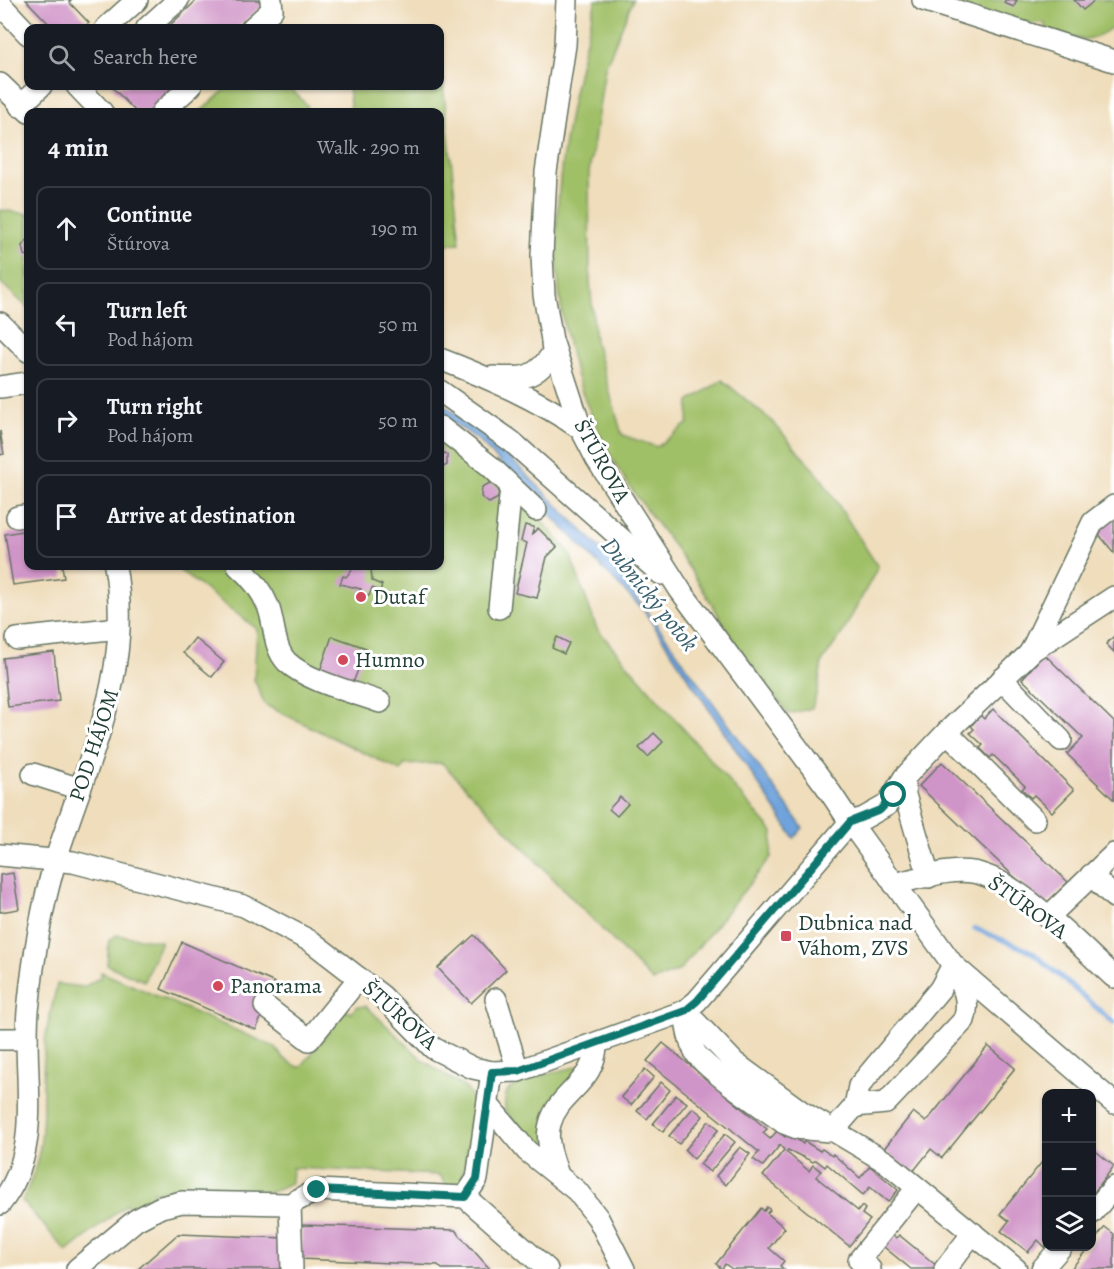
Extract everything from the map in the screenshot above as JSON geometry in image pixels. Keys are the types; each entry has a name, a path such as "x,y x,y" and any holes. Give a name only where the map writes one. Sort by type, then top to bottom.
{"street":[{"path":"110,24 137,0"},
{"path":"151,24 178,0"},
{"path":"256,24 272,10 271,0"},
{"name":"ŠTÚROVA","path":"567,0 565,45 553,117 544,210 544,295 552,340 581,429 596,458 680,590 826,786 953,965 1114,1103"},
{"path":"923,0 1114,61"},
{"path":"0,4 24,30"},
{"path":"0,84 24,108"},
{"path":"26,108 38,90"},
{"path":"84,90 99,108"},
{"path":"166,108 187,90"},
{"path":"0,323 24,347"},
{"path":"486,377 516,378 535,375 553,353 552,340"},
{"path":"444,361 486,377 534,400 581,429"},
{"path":"0,387 24,384"},
{"path":"444,394 512,441 680,590"},
{"path":"444,431 490,466 536,510"},
{"path":"499,608 511,487"},
{"name":"ŠTÚROVA","path":"56,860 244,906 312,942 382,996 433,1048 473,1068 492,1072 518,1071 685,1011 697,1001 850,822 864,818 887,805 904,778 947,732 1030,653 1093,522 1114,506"},
{"name":"POD HÁJOM","path":"0,1204 19,1173 26,1138 29,1112 27,1039 42,911 56,860 108,710 118,665 119,628 115,570"},
{"path":"243,570 257,584 264,599 279,650 285,660 298,671 380,702"},
{"path":"1030,653 1114,597"},
{"path":"17,639 119,628"},
{"path":"1002,679 1061,740"},
{"path":"947,732 1035,820"},
{"path":"33,774 80,789"},
{"path":"904,778 905,795 929,877"},
{"path":"1048,917 1114,854"},
{"path":"0,855 56,860"},
{"name":"ŠTÚROVA","path":"894,884 956,872 984,875 1048,917 1114,976"},
{"path":"1091,875 1114,897"},
{"path":"833,1131 855,1106 859,1086 940,989 953,965"},
{"path":"855,1106 886,1102 964,1020 968,1009 953,965"},
{"path":"265,1006 309,1040 359,978"},
{"path":"496,999 518,1071"},
{"path":"685,1011 735,1063 802,1113 886,1162 1016,1269"},
{"path":"0,1039 27,1039"},
{"path":"558,1175 550,1149 550,1124 557,1110 593,1065 596,1044"},
{"path":"465,1197 477,1179 492,1072"},
{"path":"489,1106 526,1151 577,1191 598,1218 624,1269"},
{"path":"1096,1208 1114,1187"},
{"path":"870,1269 859,1260 917,1188"},
{"path":"77,1269 136,1220 161,1207 182,1202 290,1204 317,1190 465,1197 547,1269"},
{"path":"290,1204 292,1269"},
{"path":"945,1269 973,1233"},
{"path":"1042,1269 1058,1251"}],"green space":[{"path":"596,0 633,0 605,68 589,173 590,281 595,341 622,435 657,447 688,423 689,402 722,380 772,421 821,478 878,567 843,632 822,662 818,689 812,708 789,714 743,654 687,565 631,488 614,461 587,404 569,347 559,290 557,234 560,177 581,60"},
{"path":"936,0 1114,0 1114,26 1096,37 1074,38 1046,29 1045,23 1022,23"},
{"path":"225,90 292,90 308,106 306,108 204,108"},
{"path":"348,90 444,90 460,243 444,245 444,108 351,108"},
{"path":"0,210 24,213 24,304 0,282"},
{"path":"444,438 539,518 569,552 597,629 773,832 771,857 680,970 652,981 442,763 404,765 401,771 265,705 254,679 257,629 179,570 444,570"},
{"path":"117,935 161,941 144,981 107,965 109,940"},
{"path":"101,972 275,1047 283,1058 298,1067 301,1067 346,1010 350,1013 357,1007 366,1006 424,1061 467,1089 472,1098 474,1120 461,1182 454,1188 448,1188 440,1175 292,1168 291,1183 271,1192 153,1191 154,1207 137,1216 127,1204 67,1252 22,1201 31,1180 41,1141 45,1043 57,984 84,987 101,977"},
{"path":"583,1065 554,1104 545,1159 505,1110 506,1094 512,1087 530,1079"}],"water":[{"path":"444,405 496,444 607,555 803,828 794,838 644,611 477,439 444,417"}],"building":[{"path":"26,0 71,0 69,2 89,23 88,24 49,24"},
{"path":"197,0 258,0 263,5 242,24 171,24"},
{"path":"1005,0 1017,0 1014,7 1004,3"},
{"path":"1074,0 1095,0 1083,10"},
{"path":"115,90 173,90 152,108 132,108"},
{"path":"0,431 4,454 0,455"},
{"path":"444,453 447,455 447,465 444,467"},
{"path":"490,483 499,488 498,498 489,503 481,497 482,487"},
{"path":"1114,518 1114,553 1097,532"},
{"path":"525,525 534,527 532,534 538,528 557,547 547,557 537,598 515,593 527,543 521,541"},
{"path":"24,531 24,570 63,570 64,578 13,585 5,534"},
{"path":"352,570 371,570 372,581 382,585 380,591 372,588 369,596 359,592 361,589 340,584 343,576 346,577"},
{"name":"Humno","path":"332,636 366,648 353,683 320,671"},
{"path":"1114,636 1114,652 1106,644"},
{"path":"557,637 569,643 564,654 552,648"},
{"path":"195,638 224,662 212,677 183,653"},
{"path":"54,652 59,701 8,707 3,658"},
{"path":"1044,654 1114,722 1114,800 1067,754 1083,738 1022,679"},
{"path":"993,709 1074,790 1052,812 1034,795 1031,798 1022,789 1025,786 993,755 990,758 980,748 983,745 970,733 974,729 971,726 980,715 984,719"},
{"path":"654,733 663,742 648,757 639,748"},
{"path":"942,762 1068,882 1045,906 919,786"},
{"path":"620,797 628,804 617,816 609,809"},
{"path":"13,873 19,909 0,912 0,875"},
{"path":"474,935 506,970 471,1003 438,968"},
{"name":"Panorama","path":"182,942 275,983 256,1030 161,989"},
{"path":"663,1043 767,1129 763,1133 770,1139 777,1131 803,1144 804,1141 820,1151 822,1149 832,1156 833,1154 860,1178 870,1166 898,1190 888,1202 870,1187 863,1195 827,1164 825,1167 816,1160 813,1162 788,1150 786,1152 809,1171 813,1165 821,1171 816,1177 858,1211 862,1206 865,1209 862,1214 870,1220 849,1246 763,1176 784,1150 780,1145 763,1166 753,1159 759,1152 647,1061"},
{"path":"988,1046 1015,1068 942,1158 931,1149 912,1173 883,1150 913,1112 926,1122"},
{"path":"645,1069 654,1077 631,1105 621,1097"},
{"path":"661,1082 670,1090 647,1119 637,1111"},
{"path":"676,1095 687,1103 663,1132 653,1124"},
{"path":"693,1108 703,1116 679,1144 669,1136"},
{"path":"709,1121 719,1129 694,1159 685,1150"},
{"path":"725,1134 735,1142 710,1172 700,1164"},
{"path":"740,1147 750,1154 726,1185 716,1176"},
{"path":"1096,1151 1114,1166 1096,1190"},
{"path":"1042,1162 1042,1244 1038,1240 1028,1252 1001,1231 1009,1221 1000,1214"},
{"path":"767,1207 770,1210 767,1213 785,1228 769,1248 784,1261 780,1266 784,1269 732,1269 725,1264 722,1269 716,1264 761,1208 764,1211"},
{"path":"302,1225 455,1230 490,1269 442,1269 438,1265 300,1259"},
{"path":"1105,1227 1114,1234 1114,1269 1071,1269 1086,1251 1096,1251 1096,1238"},
{"path":"889,1232 896,1238 899,1235 937,1266 934,1269 911,1269 879,1243"},
{"path":"178,1234 286,1238 286,1269 138,1269"}],"waterway":[{"name":"Dubnický potok","path":"974,928 1032,952 1114,1023"}],"place":[{"name":"Dutaf","path":"361,597"},
{"name":"Humno","path":"343,660"},
{"name":"Dubnica nad Váhom, ZVS","path":"786,936"},
{"name":"Panorama","path":"218,986"}],"route":[{"path":"317,1190 465,1197 477,1179 492,1072 518,1071 685,1011 697,1001 850,822 880,810 894,795"}]}
